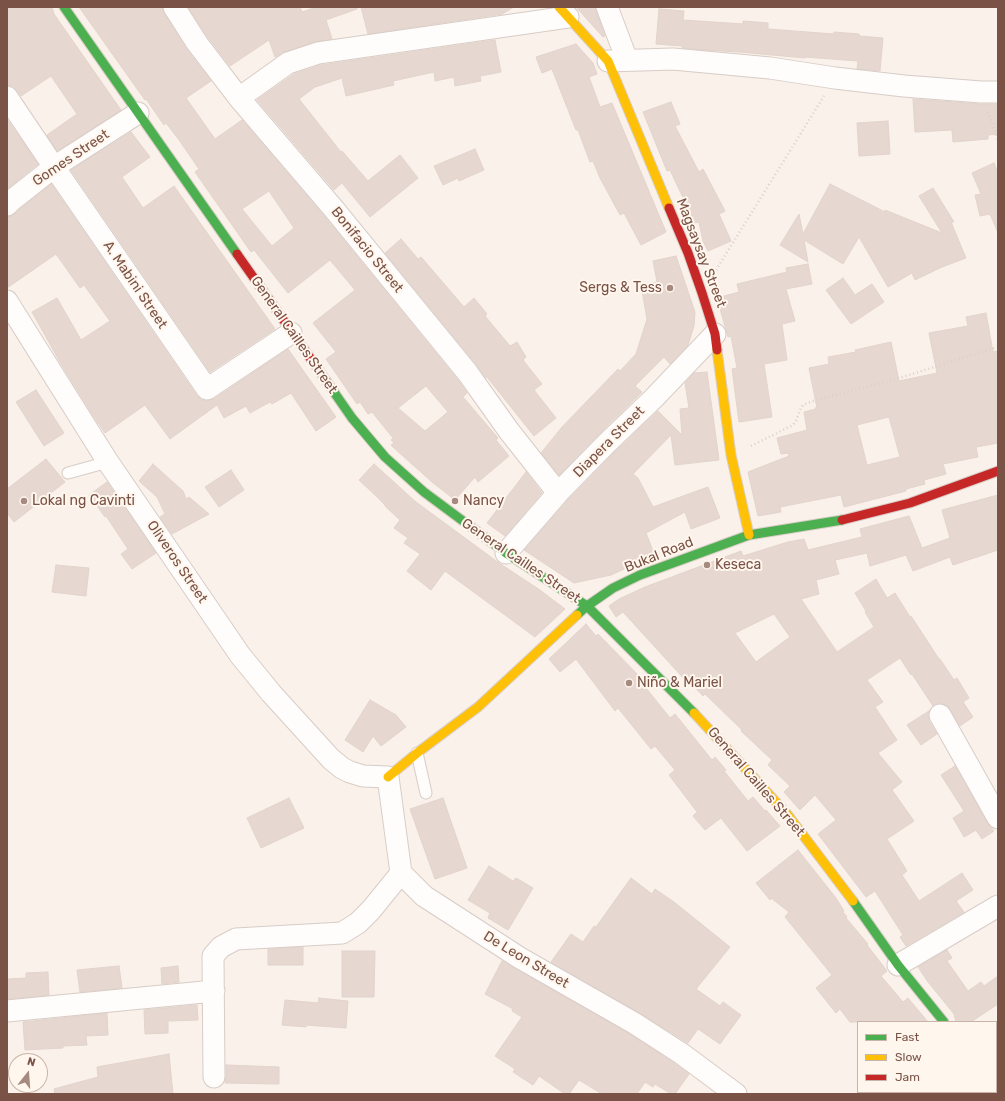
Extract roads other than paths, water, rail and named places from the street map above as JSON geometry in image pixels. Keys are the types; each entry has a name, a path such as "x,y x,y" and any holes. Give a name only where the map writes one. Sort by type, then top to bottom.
{"street":[{"name":"General Cailles Street","path":"64,7 352,418 385,457 424,492 506,553 587,606 702,722 787,814 846,891 898,964 943,1021"},
{"name":"Bonifacio Street","path":"174,7 197,43 239,98 333,208 467,372 509,431 558,493"},
{"path":"607,7 617,61 673,59 688,60 770,68 835,78 904,86 989,92"},
{"path":"239,98 288,63 318,53 564,12"},
{"name":"Magsaysay Street","path":"564,12 617,61 688,253 715,334 731,455 749,535"},
{"name":"A. Mabini Street","path":"7,97 207,389 292,333"},
{"name":"Gomes Street","path":"7,205 54,167 138,113"},
{"name":"Oliveros Street","path":"7,301 108,462 240,655 271,693 331,759 342,768 350,772 363,776 388,777"},
{"name":"Diapera Street","path":"506,553 558,493 654,398 715,334"},
{"name":"Bukal Road","path":"388,777 478,707 587,606 613,588 640,576 749,535 844,520 910,503 998,471"},
{"path":"940,715 998,818"},
{"path":"214,1076 213,956 221,947 236,939 342,933 358,923 371,910 401,873 388,777"},
{"name":"De Leon Street","path":"401,873 424,896 520,958 634,1023 682,1054 736,1094"},
{"path":"898,964 998,906"},
{"path":"7,1011 214,991"}],"lane":[{"path":"68,473 108,462"},
{"path":"417,753 426,793"}],"place":[{"name":"Sergs & Tess","path":"670,288"},
{"name":"Lokal ng Cavinti","path":"24,501"},
{"name":"Nancy","path":"455,501"},
{"name":"Keseca","path":"707,565"},
{"name":"Niño & Mariel","path":"629,683"}]}
